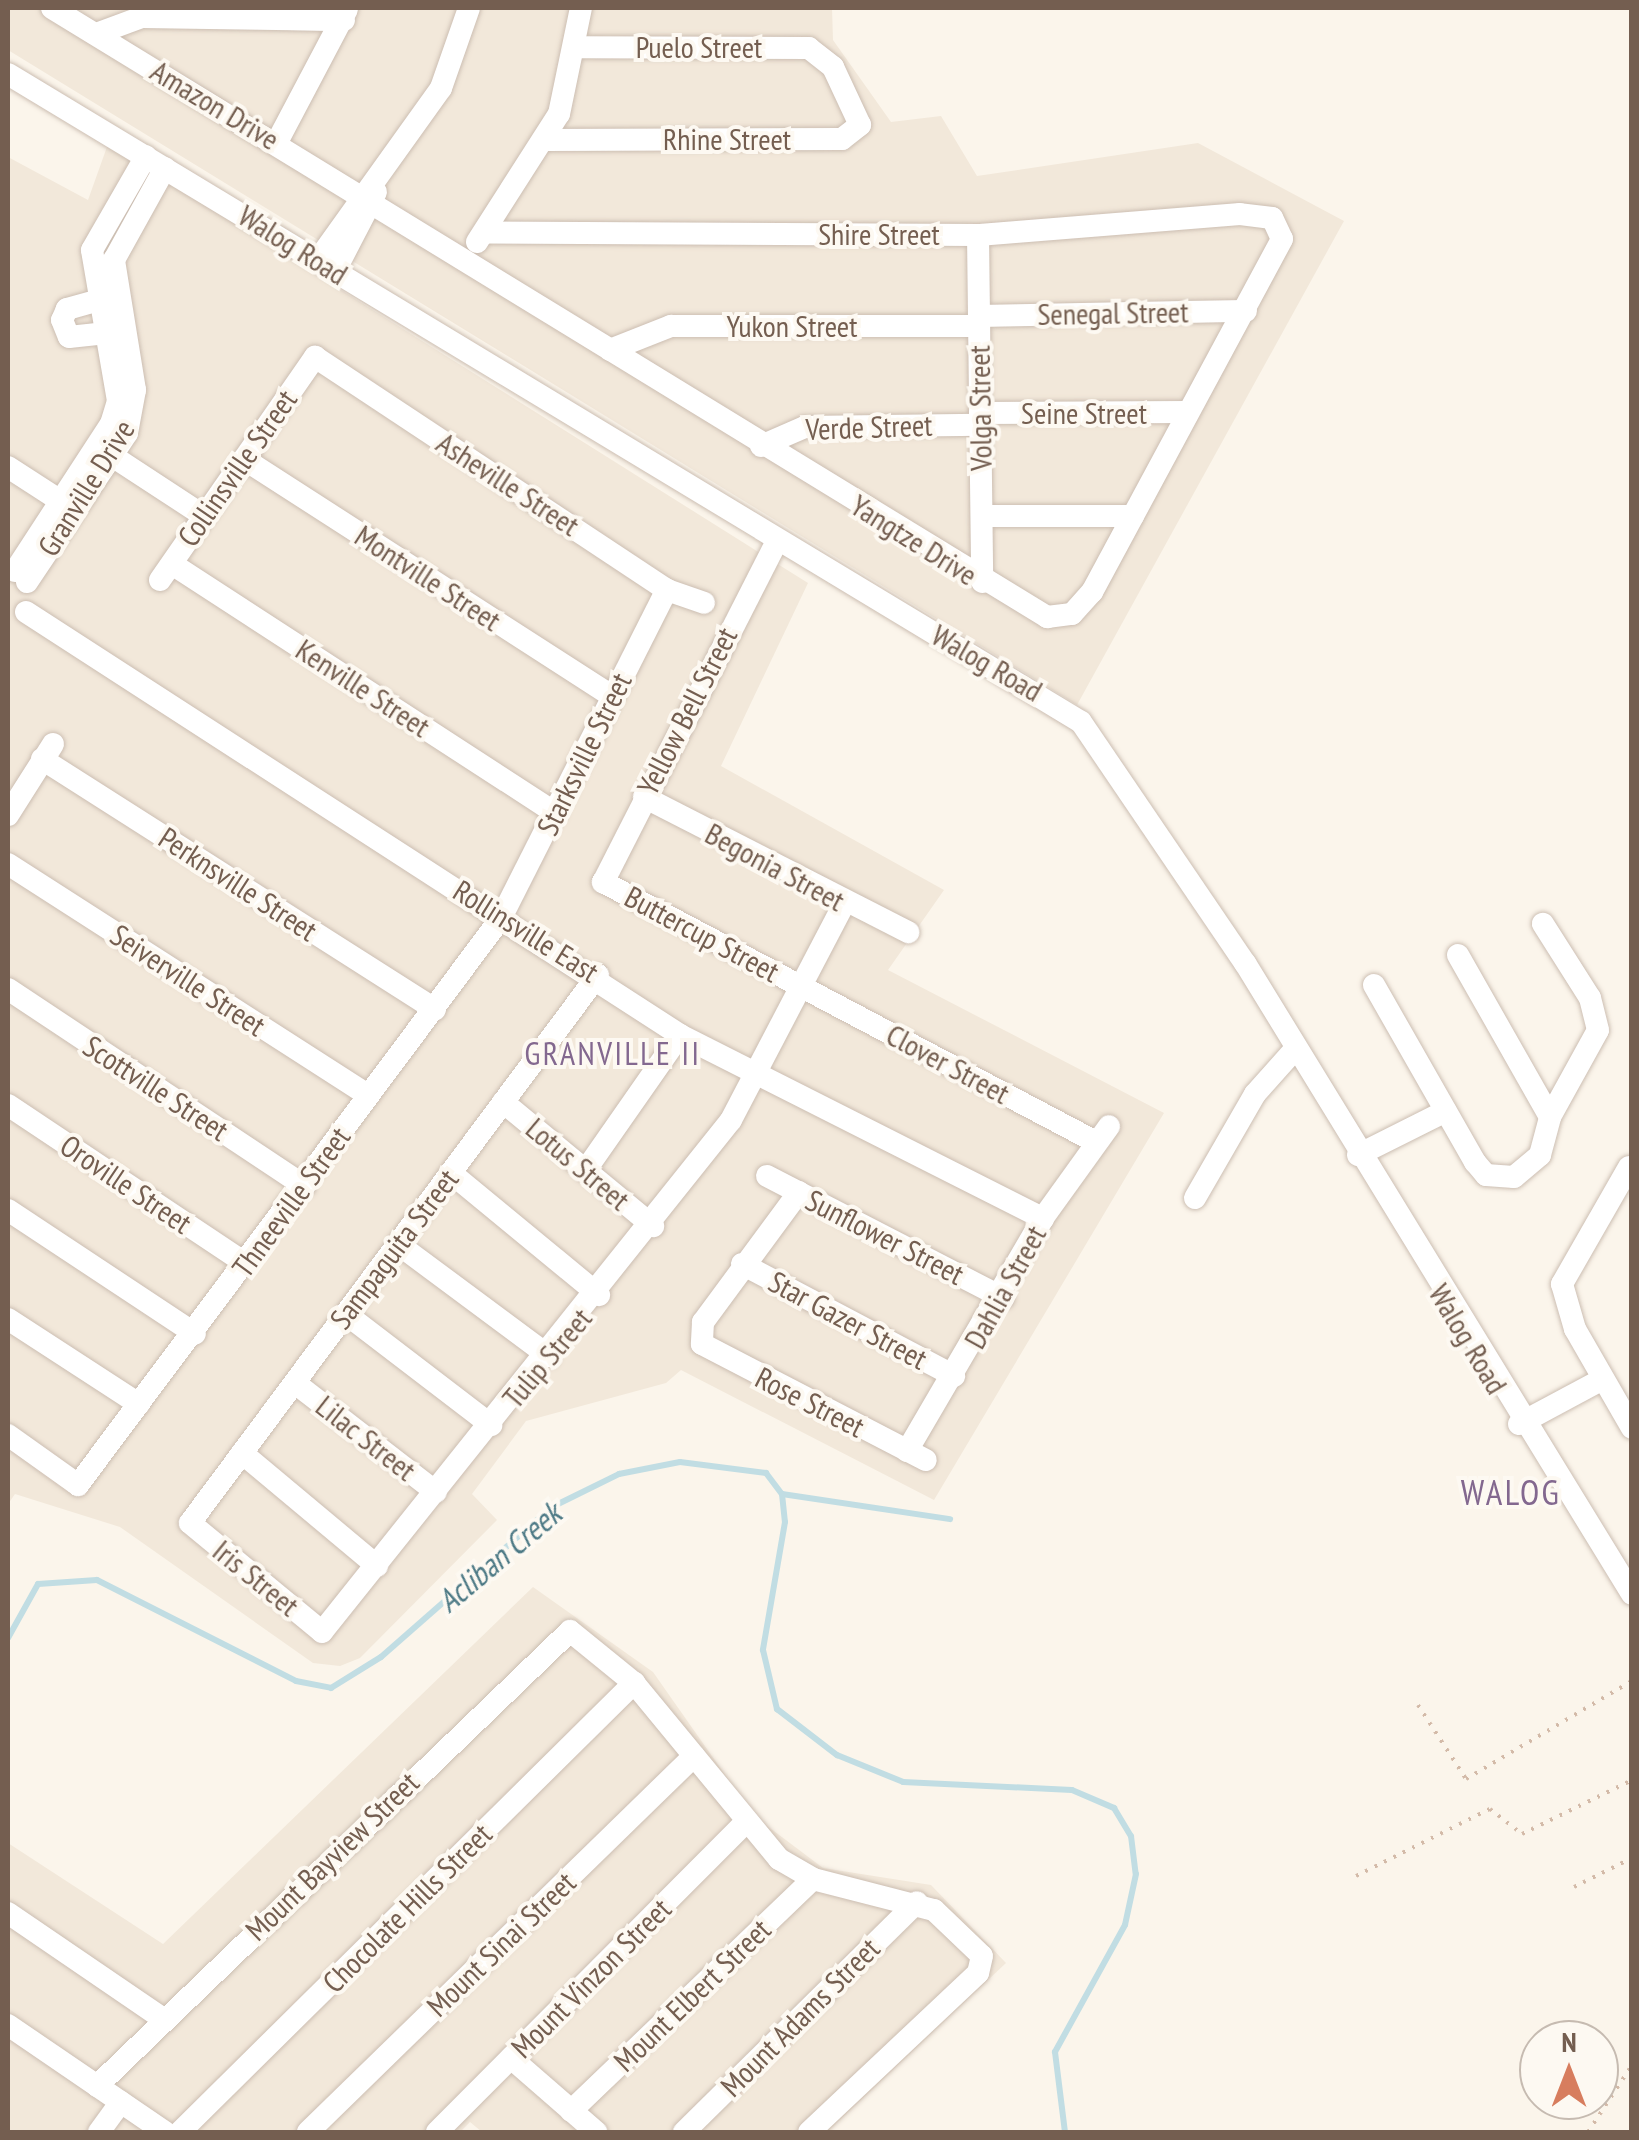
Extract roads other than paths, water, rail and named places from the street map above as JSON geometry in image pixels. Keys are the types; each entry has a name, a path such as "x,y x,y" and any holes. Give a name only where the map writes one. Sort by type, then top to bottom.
{"street":[{"name":"Amazon Drive","path":"52,8 372,195"},
{"path":"326,265 441,88 469,8"},
{"path":"466,259 545,140 578,47 581,8"},
{"path":"96,34 142,17 346,14 276,142"},
{"name":"Puelo Street","path":"578,47 820,52 844,87"},
{"name":"Walog Road","path":"8,74 776,543 1082,722 1296,1048 1520,1424 1632,1594"},
{"name":"Rhine Street","path":"545,140 851,138 859,116 844,87"},
{"name":"Granville Drive","path":"16,574 105,451 118,401 105,299 114,260 156,162"},
{"name":"Yangtze Drive","path":"372,195 761,446 1036,614 1072,614 1132,516 1279,250 1272,218"},
{"name":"Shire Street","path":"484,232 978,234 1142,217 1272,218"},
{"name":"Volga Street","path":"978,234 982,582"},
{"path":"105,299 67,309 62,320 69,337 111,333"},
{"name":"Senegal Street","path":"979,321 1246,311"},
{"name":"Yukon Street","path":"610,350 672,326 979,321"},
{"name":"Collinsville Street","path":"166,572 315,357"},
{"name":"Asheville Street","path":"315,357 667,590 704,603"},
{"name":"Seine Street","path":"980,419 1188,412"},
{"name":"Verde Street","path":"761,446 821,425 980,419"},
{"path":"105,451 204,516"},
{"name":"Granville Drive","path":"16,574 62,502 105,451"},
{"name":"Montville Street","path":"244,459 612,696"},
{"path":"8,467 62,502"},
{"path":"982,516 1132,516"},
{"name":"Yellow Bell Street","path":"603,882 776,543"},
{"name":"Kenville Street","path":"166,572 555,813"},
{"path":"16,574 17,619"},
{"name":"Starksville Street","path":"502,918 667,590"},
{"name":"Rollinsville East","path":"17,619 598,975 680,1035 1043,1218"},
{"name":"Perknsville Street","path":"8,815 48,752 434,1009"},
{"name":"Begonia Street","path":"644,798 844,904 908,932"},
{"name":"Seiverville Street","path":"8,864 368,1095"},
{"name":"Buttercup Street","path":"603,882 802,987"},
{"name":"Tulip Street","path":"322,1632 653,1226 757,1073 844,904"},
{"name":"Thneeville Street","path":"8,1436 78,1485 502,918"},
{"path":"1374,984 1475,1162 1498,1179 1531,1168 1550,1117 1598,1030 1590,998 1543,924"},
{"path":"1458,955 1550,1117"},
{"name":"Sampaguita Street","path":"190,1524 598,975"},
{"name":"Clover Street","path":"802,987 1102,1134"},
{"name":"Scottville Street","path":"8,990 304,1186"},
{"path":"584,1171 680,1035"},
{"path":"1195,1198 1255,1094 1296,1048"},
{"name":"Lotus Street","path":"502,1102 653,1226"},
{"name":"Oroville Street","path":"8,1105 246,1264"},
{"path":"1358,1155 1446,1112"},
{"name":"Dahlia Street","path":"917,1456 954,1376 1003,1298 1043,1218 1102,1134"},
{"path":"1629,1167 1562,1284 1602,1380 1632,1428"},
{"path":"450,1173 599,1295"},
{"name":"Sunflower Street","path":"767,1176 1003,1298"},
{"path":"742,1264 798,1192"},
{"path":"8,1210 194,1334"},
{"path":"398,1244 549,1356"},
{"name":"Rose Street","path":"742,1264 700,1336 708,1350 917,1456"},
{"name":"Star Gazer Street","path":"742,1264 954,1376"},
{"path":"346,1314 491,1425"},
{"path":"8,1319 139,1404"},
{"path":"1520,1424 1602,1380"},
{"name":"Lilac Street","path":"295,1383 436,1492"},
{"path":"242,1453 377,1566"},
{"name":"Iris Street","path":"190,1524 322,1632"},
{"name":"Mount Bayview Street","path":"97,2086 570,1631 634,1683"},
{"path":"634,1683 744,1824 813,1879 917,1902 955,1927 983,1962 809,2132"},
{"name":"Chocolate Hills Street","path":"180,2132 634,1683"},
{"name":"Mount Sinai Street","path":"308,2132 694,1756"},
{"name":"Mount Vinzon Street","path":"437,2132 744,1824"},
{"name":"Mount Elbert Street","path":"571,2111 813,1879"},
{"name":"Mount Adams Street","path":"684,2132 917,1902"},
{"path":"8,1913 166,2020"},
{"path":"8,2025 165,2132"},
{"path":"511,2058 596,2132"},
{"path":"100,2132 121,2102"}],"waterway":[{"name":"Acliban Creek","path":"8,1638 38,1584 97,1580 296,1681 331,1688 381,1657 552,1507 619,1474 680,1462 766,1473 782,1494 785,1522 763,1650 777,1709 837,1755 903,1782 1072,1790 1114,1808 1131,1836 1136,1874 1125,1925 1055,2052 1065,2132"},
{"path":"782,1494 950,1519"}],"district":[{"name":"GRANVILLE II","path":"613,1053"},
{"name":"WALOG","path":"1511,1492"}]}
